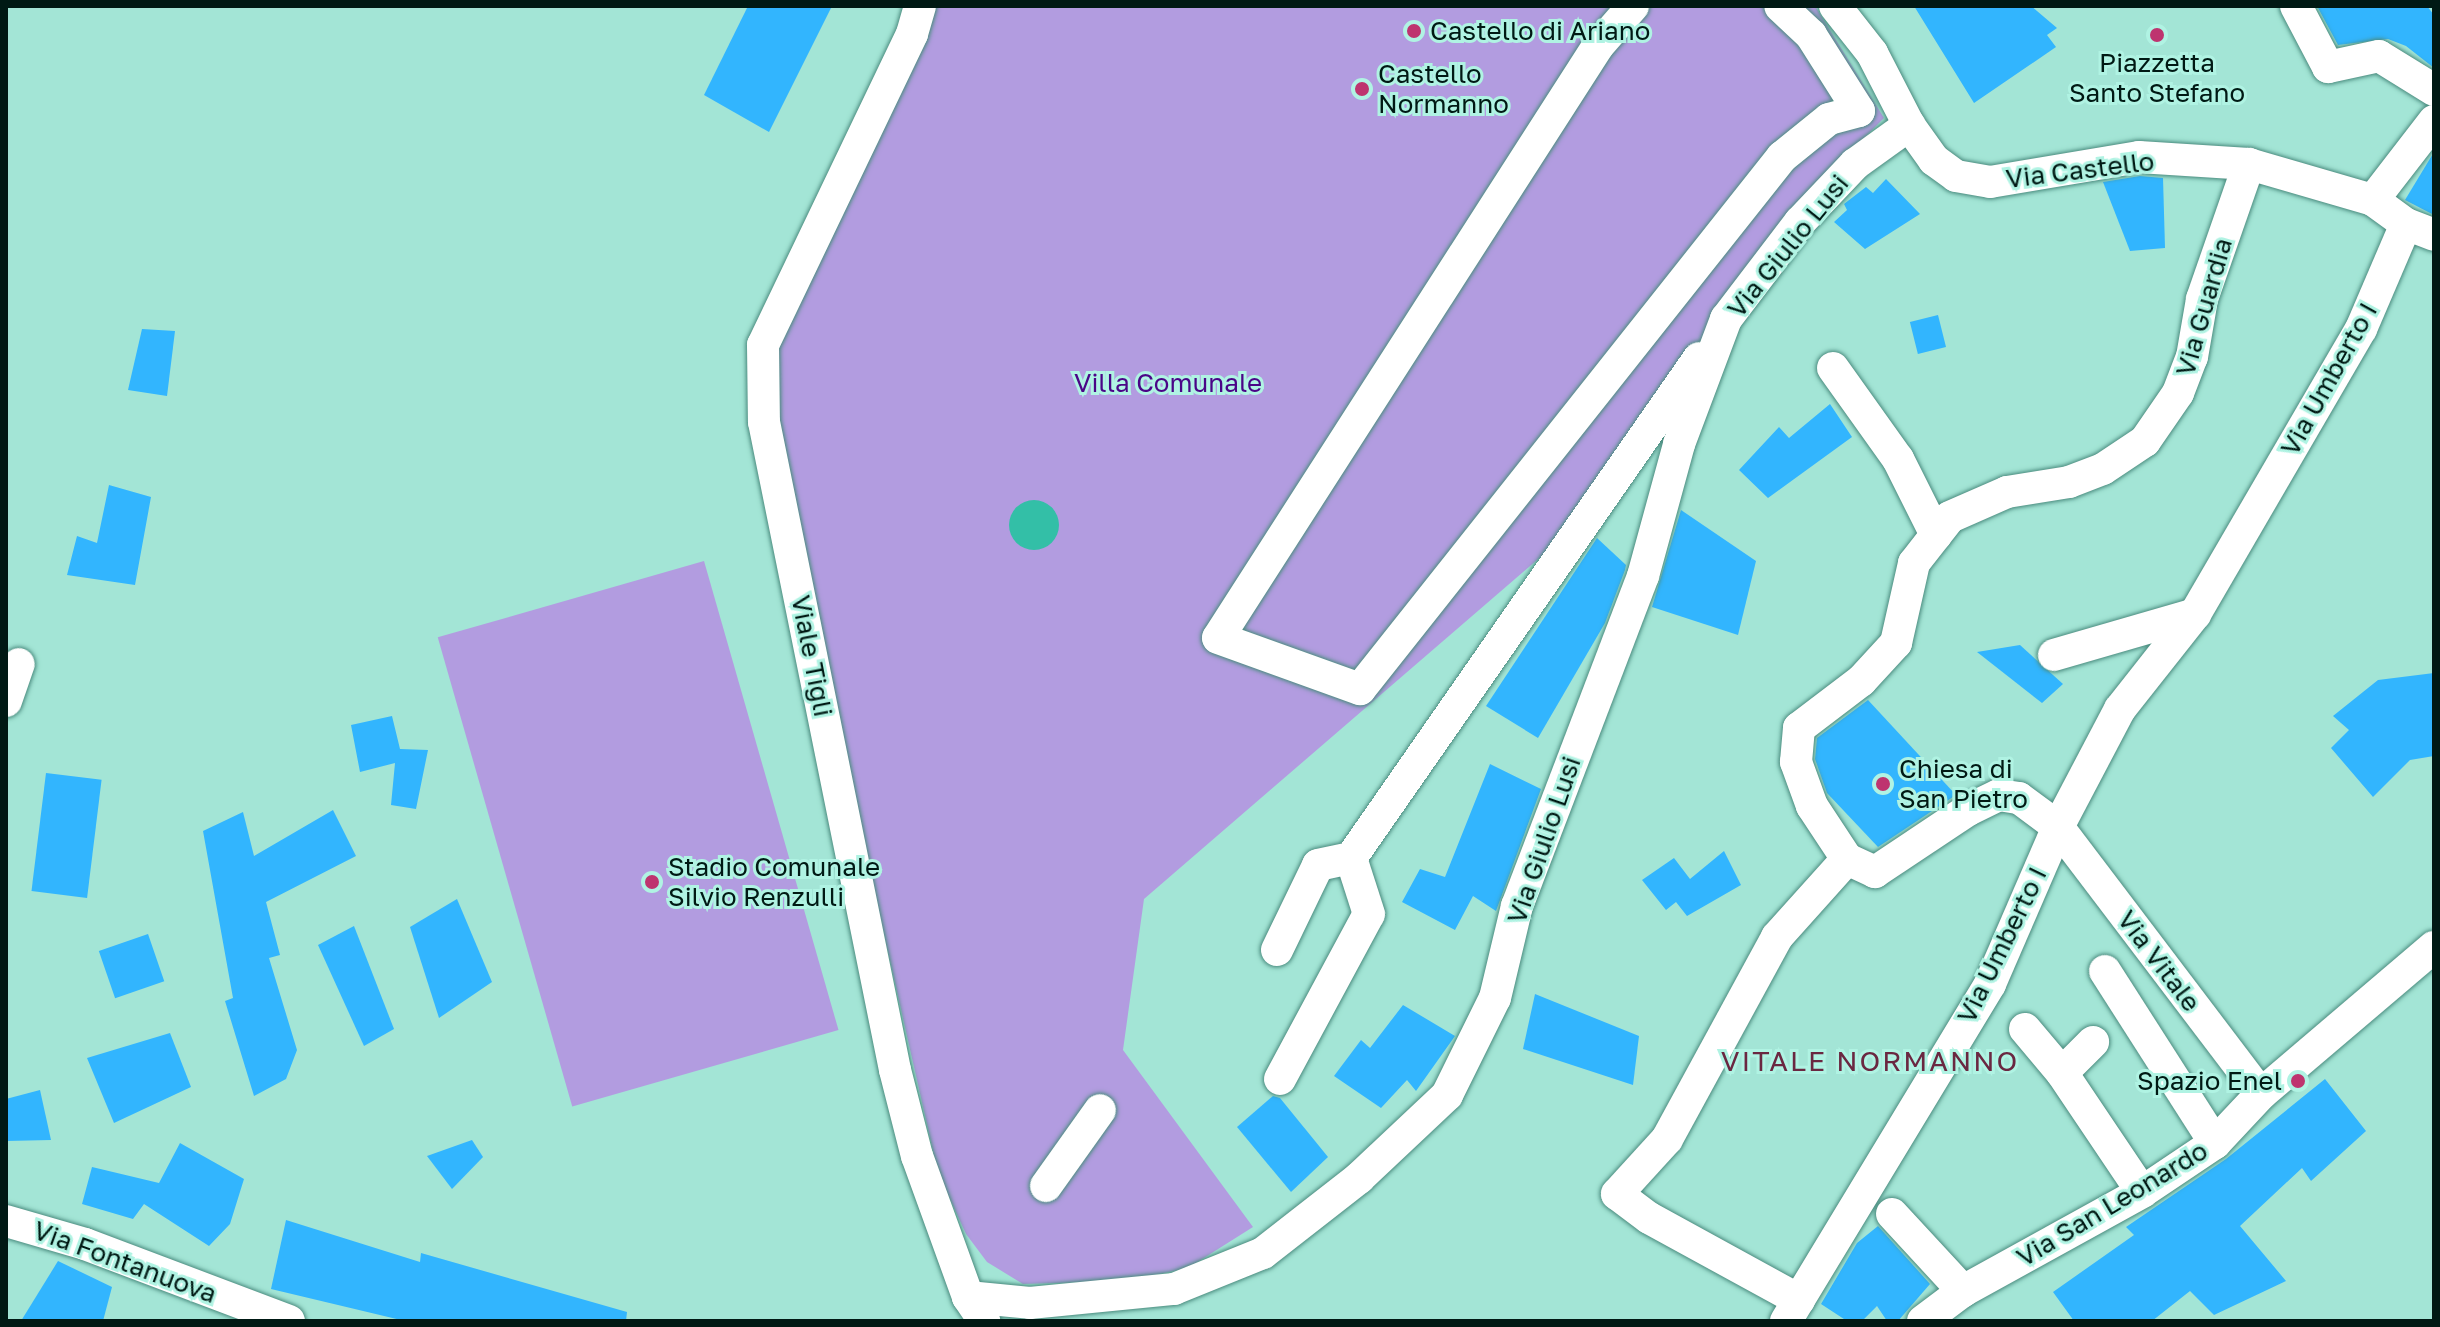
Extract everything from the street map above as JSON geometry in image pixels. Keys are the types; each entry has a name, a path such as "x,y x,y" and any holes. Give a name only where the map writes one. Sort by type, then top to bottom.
{"street":[{"name":"Viale Tigli","path":"920,6 912,34 763,345 764,422 895,1070 917,1156 976,1309"},
{"path":"1633,6 1598,46 1218,638 1360,689 1782,157 1829,119 1859,111 1811,35 1780,6"},
{"path":"1835,6 1872,53 1909,125"},
{"path":"2296,6 2328,67 2379,56 2434,90"},
{"path":"2373,200 2434,121"},
{"name":"Via Giulio Lusi","path":"976,1309 1174,1289 1263,1253 1359,1178 1447,1095 1495,998 1517,906 1643,576 1679,444 1726,319 1800,222 1855,164 1909,125"},
{"name":"Via Castello","path":"1909,125 1934,160 1956,176 1990,182 2139,157 2249,164 2373,200 2420,230"},
{"name":"Via Guardia","path":"1847,859 1812,806 1794,745 1799,728 1861,681 1896,643 1914,563 1950,517 2007,492 2069,482 2103,469 2145,441 2178,393 2192,357 2202,299 2249,164"},
{"name":"Via Umberto I","path":"1793,1311 1990,984 2058,827 2120,709 2195,614 2420,230"},
{"path":"1277,950 1318,865 1351,858 1726,319"},
{"path":"1833,368 1898,459 1936,535"},
{"path":"2054,655 2195,614"},
{"path":"6,701 19,664"},
{"name":"Via Vitale","path":"1847,859 1875,872 1968,810 1999,795 2019,798 2058,827 2261,1094"},
{"path":"1280,1079 1369,914 1351,858"},
{"path":"1793,1311 1617,1194 1667,1139 1777,937 1847,859"},
{"name":"Via San Leonardo","path":"1923,1321 1963,1291 2142,1192 2215,1143 2261,1094 2434,947"},
{"path":"2105,971 2215,1143"},
{"path":"2025,1029 2062,1073 2142,1192"},
{"path":"2062,1073 2093,1042"},
{"path":"1046,1186 1100,1110"},
{"path":"1892,1214 1963,1291"},
{"name":"Via Fontanuova","path":"6,1221 85,1244 289,1321"}],"green space":[{"name":"Villa Comunale","path":"908,6 1815,6 1884,118 1787,215 1574,528 1144,899 1123,1050 1253,1227 1188,1268 1125,1281 1023,1284 987,1262 966,1234 938,1173 757,373"},
{"name":"Stadio Comunale Silvio Renzulli","path":"704,561 839,1030 572,1106 438,637"}],"shaded area":[{"path":"1034,500 1052,507 1059,525 1052,543 1034,550 1016,543 1009,525 1016,507"}],"building":[{"path":"748,6 832,6 769,132 704,95"},
{"path":"1914,6 2031,6 2057,28 2047,35 2056,47 1974,103"},
{"path":"2317,6 2427,6 2434,15 2434,68 2406,46 2388,39 2338,45"},
{"path":"2434,152 2434,215 2405,200"},
{"path":"2140,176 2163,178 2165,248 2130,251 2103,182"},
{"path":"1886,179 1920,214 1865,249 1834,222 1847,210 1844,204 1866,187 1873,193"},
{"path":"1938,315 1946,347 1918,354 1910,322"},
{"path":"142,329 175,331 167,396 128,390"},
{"path":"1830,404 1852,437 1768,498 1739,470 1779,427 1789,438"},
{"path":"109,485 151,497 135,585 67,575 77,536 97,543"},
{"path":"1681,510 1756,561 1738,635 1652,607"},
{"path":"1597,538 1626,565 1625,570 1605,623 1538,738 1486,706"},
{"path":"2020,645 2063,684 2042,703 1977,652"},
{"path":"2434,673 2434,756 2410,760 2373,797 2331,748 2349,730 2333,716 2378,680"},
{"name":"Chiesa di San Pietro","path":"1868,700 1956,795 1878,847 1827,793 1815,759 1817,738"},
{"path":"392,716 400,749 428,750 416,809 391,805 395,763 360,772 351,725"},
{"path":"1490,764 1541,789 1496,911 1473,896 1455,930 1402,902 1420,869 1445,877"},
{"path":"46,773 102,780 87,898 31,891"},
{"path":"333,810 356,856 266,902 280,955 269,958 297,1050 286,1079 254,1096 225,1001 233,998 203,831 243,812 254,856"},
{"path":"1724,851 1741,885 1687,916 1676,902 1666,910 1642,880 1674,858 1690,879"},
{"path":"457,899 492,982 439,1018 410,927"},
{"path":"354,926 394,1029 364,1046 318,945"},
{"path":"148,934 164,981 115,998 99,951"},
{"path":"1535,994 1639,1036 1633,1085 1523,1049"},
{"path":"1403,1005 1455,1036 1416,1091 1407,1080 1381,1108 1334,1076 1361,1040 1370,1048"},
{"path":"170,1033 191,1087 114,1123 87,1058"},
{"path":"2325,1079 2366,1131 2311,1181 2302,1168 2240,1226 2286,1281 2214,1315 2190,1291 2152,1321 2074,1321 2053,1292 2134,1235 2126,1227 2226,1159"},
{"path":"40,1090 51,1140 6,1141 6,1099"},
{"path":"1273,1096 1280,1098 1328,1157 1291,1192 1237,1127"},
{"path":"472,1140 483,1157 452,1189 427,1156"},
{"path":"180,1143 244,1179 230,1224 209,1246 144,1204 133,1219 82,1204 92,1167 159,1183"},
{"path":"286,1220 420,1262 421,1253 627,1312 626,1321 405,1321 271,1289"},
{"path":"1878,1226 1930,1284 1898,1321 1887,1321 1877,1306 1862,1321 1847,1321 1821,1304 1857,1243"},
{"path":"58,1261 112,1287 103,1321 21,1321"}],"place":[{"name":"Castello di Ariano","path":"1414,31"},
{"name":"Piazzetta Santo Stefano","path":"2157,35"},
{"name":"Castello Normanno","path":"1362,89"},
{"name":"Chiesa di San Pietro","path":"1883,784"},
{"name":"Stadio Comunale Silvio Renzulli","path":"652,882"},
{"name":"Spazio Enel","path":"2298,1081"}],"district":[{"name":"VITALE NORMANNO","path":"1870,1061"}]}
